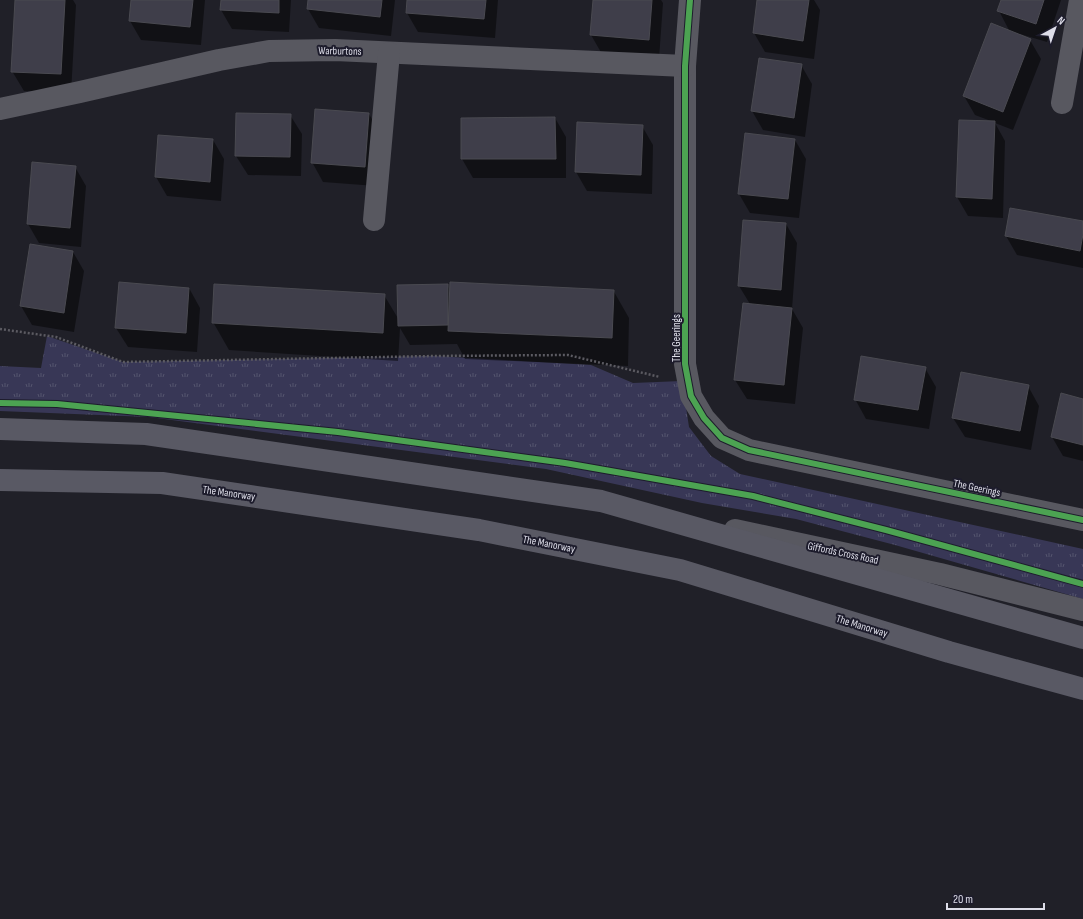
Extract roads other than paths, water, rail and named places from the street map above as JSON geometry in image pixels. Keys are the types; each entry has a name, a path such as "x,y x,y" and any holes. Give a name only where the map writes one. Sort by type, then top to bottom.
{"main road":[{"path":"0,429 146,434 601,501 1083,638"},
{"name":"The Manorway","path":"0,480 162,483 479,530 680,570 949,652 1083,689"}],"street":[{"name":"The Geerings","path":"690,0 686,66 685,364 691,396 704,418 722,438 749,450 1083,520"},
{"path":"1062,104 1080,0"},
{"name":"Warburtons","path":"0,109 219,60 269,51 335,50 686,66"},
{"path":"374,220 388,53"},
{"name":"Giffords Cross Road","path":"601,501 940,574 1083,610"}]}
